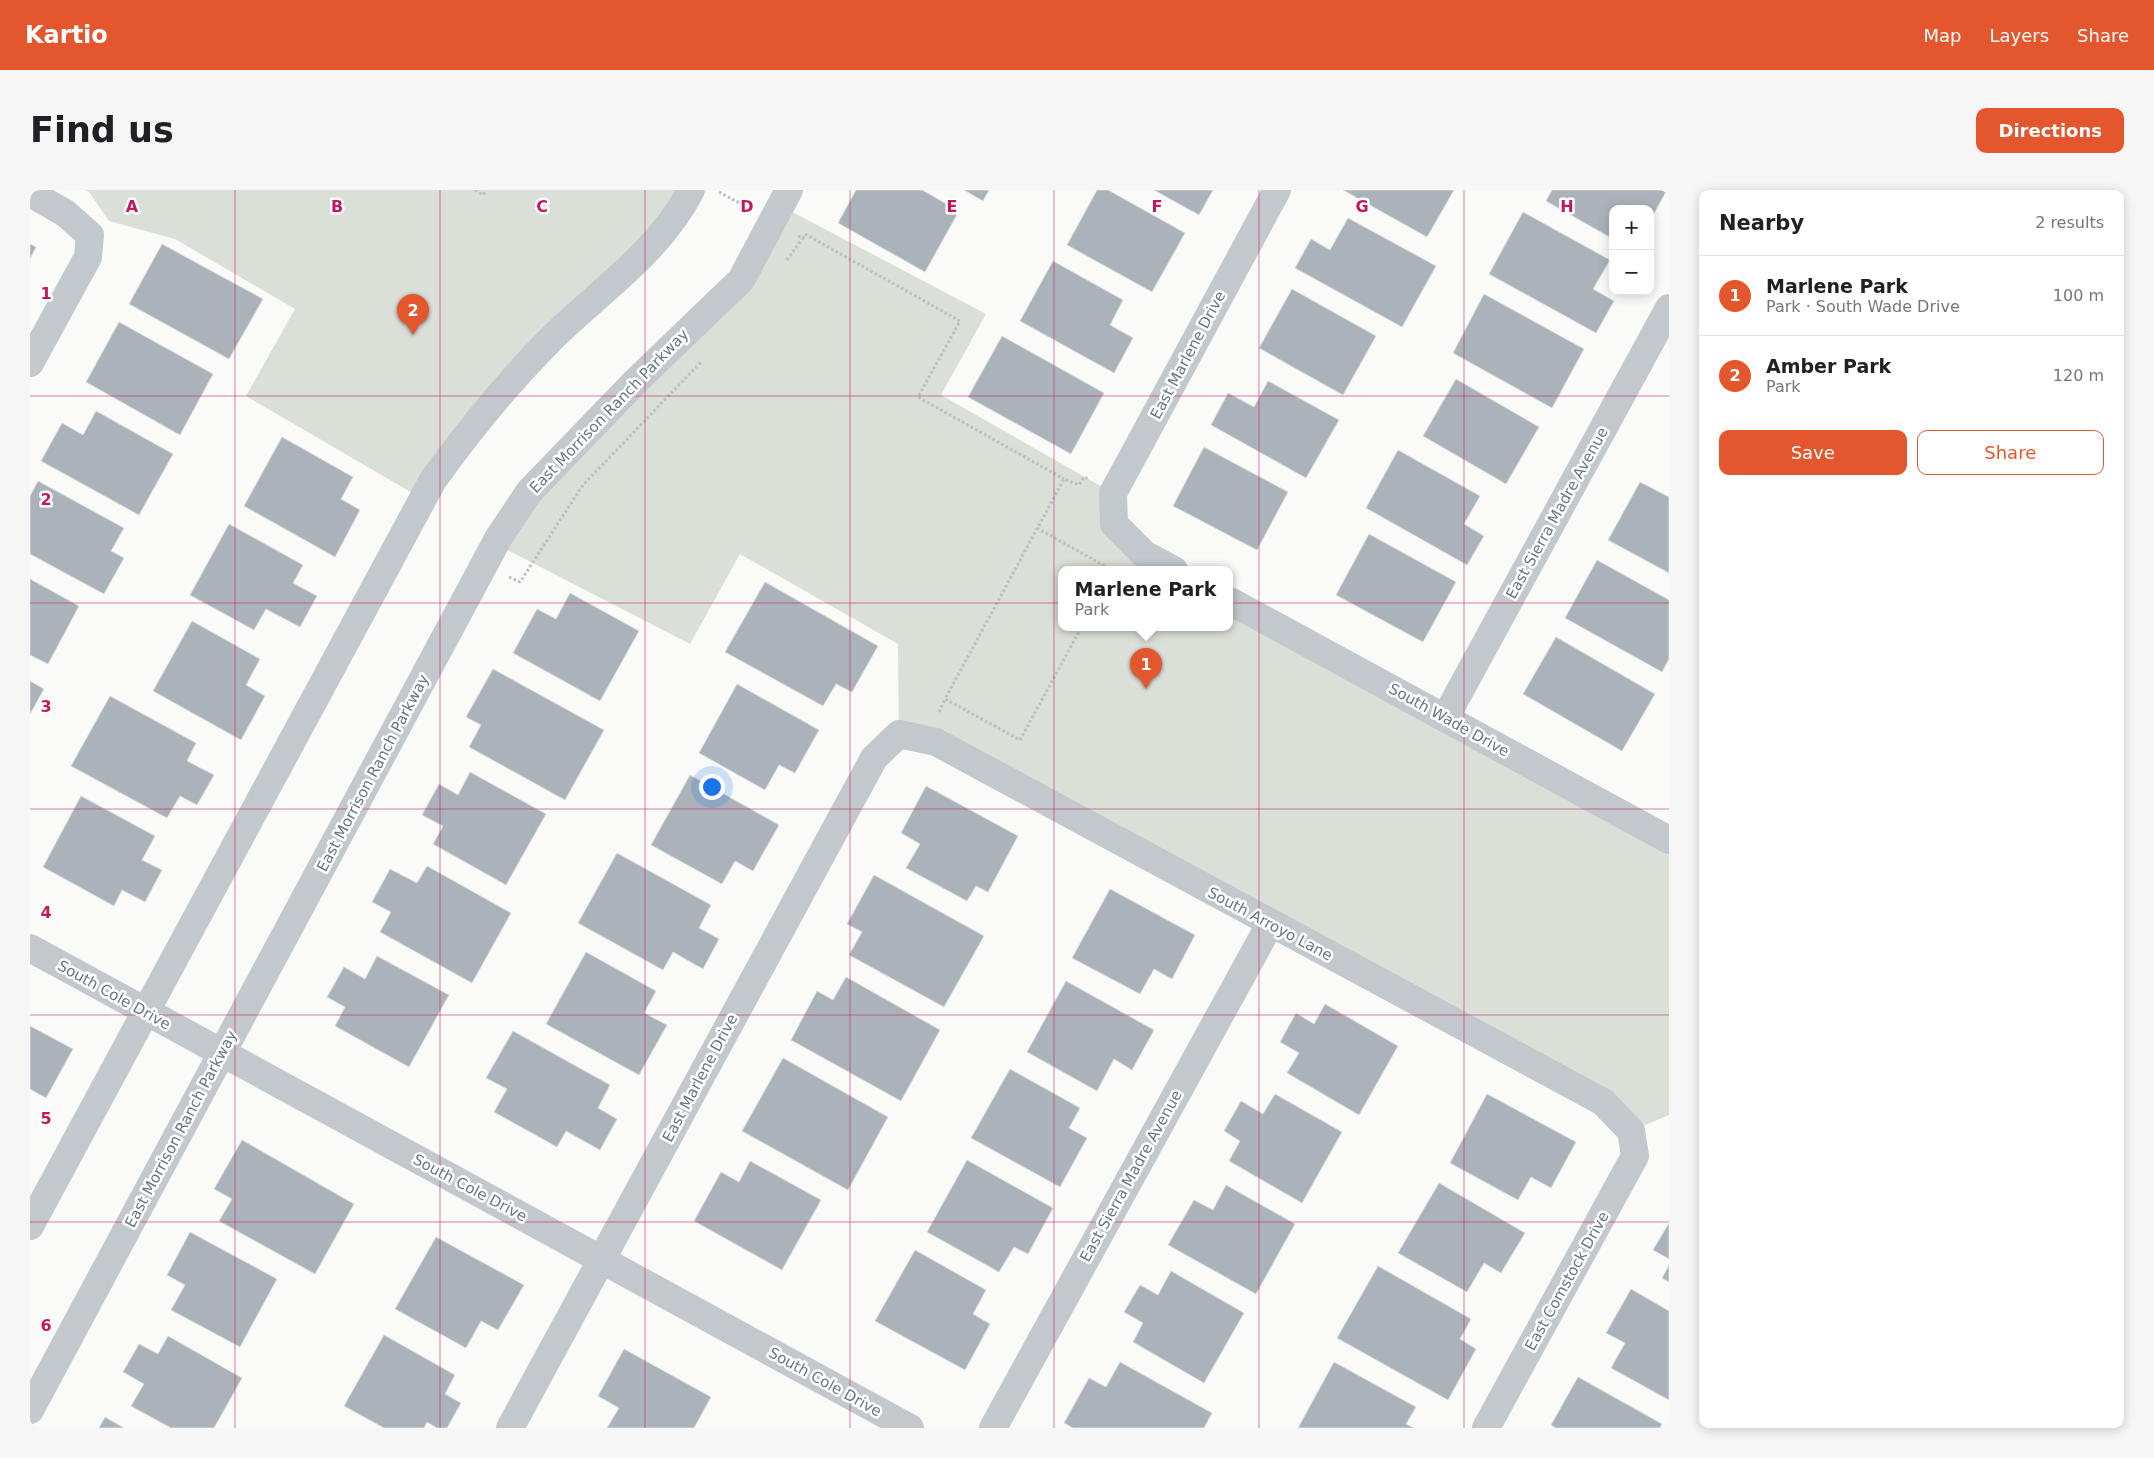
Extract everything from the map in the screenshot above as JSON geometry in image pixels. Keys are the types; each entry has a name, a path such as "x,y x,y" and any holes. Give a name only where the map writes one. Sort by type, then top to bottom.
{"street":[{"path":"30,1226 433,480 469,430 553,337 619,278 663,233 682,207 691,190"},
{"name":"East Morrison Ranch Parkway","path":"30,1410 499,537 529,492 634,382 741,280 789,190"},
{"name":"East Marlene Drive","path":"1113,493 1277,190"},
{"path":"30,193 65,213 90,235 88,257 30,363"},
{"name":"East Sierra Madre Avenue","path":"1445,718 1669,308"},
{"path":"1113,493 1114,524 1144,554 1166,566"},
{"name":"South Wade Drive","path":"1233,602 1669,840"},
{"name":"East Marlene Drive","path":"510,1428 874,758 899,734"},
{"name":"South Arroyo Lane","path":"899,734 936,742 1270,924 1603,1102 1631,1131"},
{"name":"East Sierra Madre Avenue","path":"993,1428 1270,924"},
{"name":"South Cole Drive","path":"30,948 910,1428"},
{"name":"East Comstock Drive","path":"1486,1428 1635,1156 1631,1131"}],"path":[{"path":"475,190 483,195 486,190"},
{"path":"716,190 803,238"},
{"path":"786,262 805,234 960,321 918,397 1064,479 1079,486 1084,477 1113,493"},
{"path":"484,566 520,582 583,485 705,358"},
{"path":"1064,479 944,699 1020,740 1079,631"},
{"path":"1037,528 1105,566"}],"shaded area":[{"path":"85,190 676,190 666,210 414,494 246,396 295,309 175,239 109,221 89,192"},
{"path":"781,206 986,314 941,395 1113,493 1114,524 1169,566 1058,566 1058,631 1233,631 1233,603 1669,840 1669,1115 1631,1131 899,734 898,644 740,554 690,644 496,544 741,280"}],"building":[{"path":"856,190 922,190 959,211 925,272 838,223"},
{"path":"964,190 989,190 983,201"},
{"path":"1097,190 1108,190 1185,233 1152,292 1067,245"},
{"path":"1154,190 1213,190 1199,215"},
{"path":"1343,190 1454,190 1427,237"},
{"path":"1552,190 1667,190 1654,214 1654,205 1609,205 1609,237 1546,201"},
{"path":"1523,212 1609,259 1593,289 1614,301 1596,333 1489,274"},
{"path":"1348,218 1436,266 1402,327 1295,268 1311,239 1330,250"},
{"path":"30,244 36,247 30,259"},
{"path":"162,244 263,299 229,359 129,304"},
{"path":"1053,261 1123,300 1110,325 1133,338 1114,373 1020,321"},
{"path":"1292,289 1376,336 1343,395 1259,348"},
{"path":"1484,294 1584,349 1552,408 1453,353"},
{"path":"119,322 213,374 180,435 86,382"},
{"path":"1002,336 1104,393 1071,454 968,397"},
{"path":"1456,379 1539,427 1506,484 1423,436"},
{"path":"1268,381 1339,420 1306,478 1211,425 1228,393 1254,407"},
{"path":"96,411 173,454 139,515 41,461 62,423 83,435"},
{"path":"282,437 353,477 341,499 360,510 335,557 244,506"},
{"path":"1204,447 1288,492 1257,550 1173,506"},
{"path":"1398,450 1480,496 1464,524 1484,536 1467,565 1366,508"},
{"path":"38,481 124,528 111,551 124,558 104,594 30,554 30,496"},
{"path":"1640,482 1669,497 1669,573 1608,540"},
{"path":"229,524 303,565 293,583 317,596 300,627 266,609 254,630 190,595"},
{"path":"1369,534 1456,582 1423,642 1336,595"},
{"path":"1597,560 1669,600 1669,659 1662,672 1565,618"},
{"path":"30,579 79,606 48,664 30,655"},
{"path":"765,582 878,646 852,692 836,684 823,706 725,652"},
{"path":"570,593 639,631 600,701 513,653 537,609 556,619"},
{"path":"192,621 260,659 246,685 265,696 241,740 153,691"},
{"path":"1556,637 1655,694 1622,751 1523,694"},
{"path":"493,669 604,730 565,800 469,747 481,725 466,717"},
{"path":"30,681 44,689 30,714"},
{"path":"737,684 819,730 795,773 779,765 765,790 699,753"},
{"path":"110,696 196,743 187,761 214,775 197,805 180,796 167,818 71,766"},
{"path":"470,772 546,814 506,885 433,844 443,826 422,815 439,784 458,795"},
{"path":"690,775 779,825 753,871 735,861 722,884 651,845"},
{"path":"926,786 1018,836 988,892 976,886 967,901 906,868 920,844 901,833"},
{"path":"81,796 155,836 142,860 162,870 145,902 122,890 114,906 43,867"},
{"path":"617,853 711,905 699,928 719,939 703,969 673,952 663,970 578,923"},
{"path":"427,866 511,913 472,983 380,932 391,912 372,902 390,869 417,883"},
{"path":"874,875 984,936 944,1007 849,955 862,932 847,924"},
{"path":"1110,889 1195,935 1172,979 1154,969 1140,994 1072,958"},
{"path":"586,952 656,991 644,1013 667,1025 639,1075 546,1024"},
{"path":"377,956 449,995 409,1067 335,1026 345,1007 327,997 344,967 365,979"},
{"path":"846,977 940,1030 901,1101 791,1040 817,991 833,1000"},
{"path":"1066,981 1154,1030 1132,1070 1114,1059 1097,1091 1027,1052"},
{"path":"1325,1004 1398,1046 1359,1115 1287,1073 1299,1053 1280,1042 1296,1013 1314,1024"},
{"path":"30,1026 73,1049 46,1098 30,1089"},
{"path":"513,1031 610,1085 598,1108 617,1119 600,1150 566,1131 557,1147 494,1112 507,1089 486,1078"},
{"path":"783,1058 888,1117 848,1190 742,1131"},
{"path":"1010,1069 1080,1108 1069,1128 1087,1138 1060,1187 971,1138"},
{"path":"1275,1094 1342,1132 1302,1203 1229,1161 1240,1141 1224,1131 1241,1101 1263,1114"},
{"path":"1487,1094 1576,1142 1551,1188 1531,1177 1518,1200 1450,1163"},
{"path":"242,1140 354,1204 315,1274 219,1221 232,1199 214,1189"},
{"path":"967,1160 1053,1208 1028,1254 1014,1247 999,1272 927,1232"},
{"path":"750,1161 821,1200 782,1270 694,1221 721,1172 739,1182"},
{"path":"1439,1183 1525,1233 1501,1273 1484,1263 1467,1292 1398,1253"},
{"path":"1226,1185 1295,1224 1256,1294 1168,1245 1194,1200 1213,1210"},
{"path":"1669,1223 1669,1259 1653,1250"},
{"path":"190,1232 277,1279 240,1347 171,1310 185,1285 167,1275"},
{"path":"436,1237 524,1285 498,1330 481,1321 466,1348 395,1309"},
{"path":"915,1250 986,1290 973,1314 990,1324 965,1370 875,1321"},
{"path":"1669,1265 1669,1282 1662,1278"},
{"path":"1378,1266 1471,1319 1460,1339 1476,1349 1448,1400 1337,1338"},
{"path":"1171,1271 1244,1313 1204,1383 1133,1342 1143,1323 1124,1312 1140,1285 1158,1295"},
{"path":"1631,1289 1669,1311 1669,1400 1611,1368 1625,1343 1606,1333"},
{"path":"384,1335 455,1375 445,1394 461,1403 447,1428 437,1428 427,1422 424,1428 384,1428 344,1406"},
{"path":"168,1336 242,1378 214,1428 171,1428 131,1406 144,1384 123,1372 139,1344 158,1354"},
{"path":"624,1349 711,1397 694,1428 607,1428 619,1408 598,1396"},
{"path":"1120,1362 1212,1413 1204,1428 1073,1428 1064,1423 1089,1378 1106,1387"},
{"path":"1334,1362 1416,1407 1406,1424 1414,1428 1298,1428"},
{"path":"1578,1377 1662,1424 1660,1428 1556,1428 1551,1425"},
{"path":"105,1417 124,1428 99,1428"}],"place":[{"name":"Amber Park","path":"413,335"},
{"name":"Marlene Park","path":"1146,689"}]}
